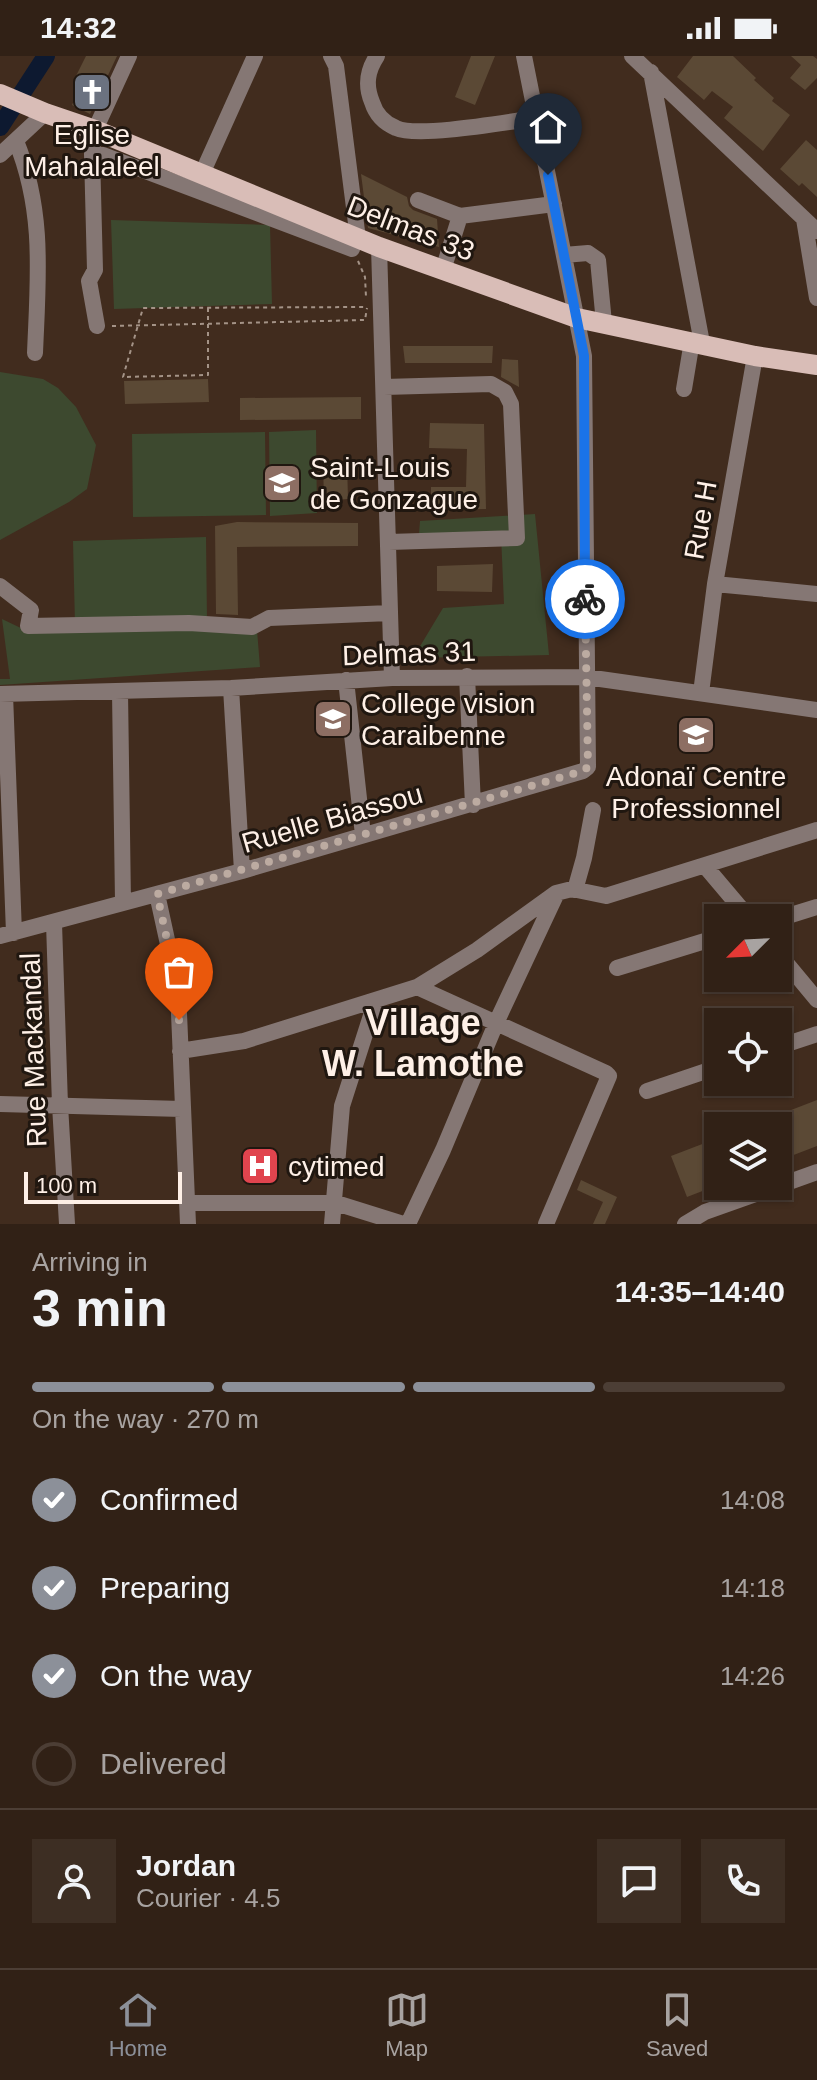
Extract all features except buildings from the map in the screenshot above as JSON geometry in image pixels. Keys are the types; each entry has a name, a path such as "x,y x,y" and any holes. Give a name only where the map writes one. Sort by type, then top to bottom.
{"main road":[{"name":"Delmas 33","path":"2,95 40,112 95,130 355,244 379,247 577,318 755,356 817,365"}],"street":[{"path":"97,326 89,281 95,270 92,154 95,130 129,56"},
{"path":"201,176 255,56"},
{"path":"92,154 103,155 355,244 336,66 331,56"},
{"path":"377,56 369,71 367,89 373,107 383,121 399,130 420,132 536,118"},
{"path":"524,56 584,356 586,677"},
{"path":"632,56 817,231"},
{"path":"651,72 697,342 684,389"},
{"path":"0,155 40,112"},
{"path":"16,141 27,168 36,207 39,250 35,353"},
{"path":"418,200 460,216 554,204"},
{"path":"443,270 460,216"},
{"path":"804,219 817,298"},
{"path":"379,247 391,673"},
{"path":"564,255 588,253 598,260 604,323"},
{"name":"Rue H","path":"701,693 715,584 755,356"},
{"path":"384,387 491,384 505,392 511,404 517,538 389,542"},
{"path":"715,584 817,594"},
{"path":"0,586 31,610 28,626 189,623 252,627 269,618 390,613"},
{"name":"Delmas 31","path":"3,694 231,688 346,680 391,673 586,677 817,710"},
{"path":"467,676 473,805"},
{"name":"Ruelle Biassou","path":"7,935 242,871 583,771 588,767 586,677"},
{"path":"346,680 363,835"},
{"path":"231,688 242,871"},
{"path":"120,692 123,902"},
{"path":"3,694 7,935"},
{"path":"575,890 593,810"},
{"path":"180,1051 244,1041 417,987 477,950 556,893 575,890 606,896 817,830"},
{"path":"705,866 737,904"},
{"path":"187,1203 336,1203 406,1224 443,1150 497,1021 556,893"},
{"path":"157,894 178,990 188,1224"},
{"path":"792,915 817,907"},
{"name":"Rue Mackandal","path":"54,923 67,1224"},
{"path":"617,968 704,941"},
{"path":"792,970 817,1000"},
{"path":"417,987 497,1021 609,1076 546,1224"},
{"path":"332,1224 342,1106 376,1000"},
{"path":"792,1042 817,1034"},
{"path":"647,1091 704,1072"},
{"path":"0,1104 182,1109"},
{"path":"685,1224 705,1212 817,1172"}],"path":[{"path":"97,326 365,320 365,277 355,244"},
{"path":"208,308 208,375 123,377 143,308 367,307"}],"green space":[{"path":"111,220 270,225 272,304 114,309"},
{"path":"0,372 43,379 58,388 76,407 96,445 87,489 0,540"},
{"path":"316,430 317,513 270,516 269,432"},
{"path":"265,432 266,515 133,517 132,434"},
{"path":"535,514 549,655 413,658 443,608 504,604 501,535 419,534 420,521"},
{"path":"206,537 207,621 75,625 73,541"},
{"path":"2,619 25,630 257,630 260,667 0,685 0,679 10,679"}],"waterway":[{"path":"0,127 46,56"}],"way so far":[{"path":"179,1020 178,990 157,894 473,805 588,767 585,599"}],"place":[{"name":"Eglise Mahalaleel","path":"92,92"},
{"name":"Saint-Louis de Gonzague","path":"282,483"},
{"name":"College vision Caraibenne","path":"333,719"},
{"name":"Adonaï Centre Professionnel","path":"696,735"},
{"name":"cytimed","path":"260,1166"}],"district":[{"name":"Village W. Lamothe","path":"423,1042"}],"route":[{"path":"548,175 584,356 585,599"}]}
